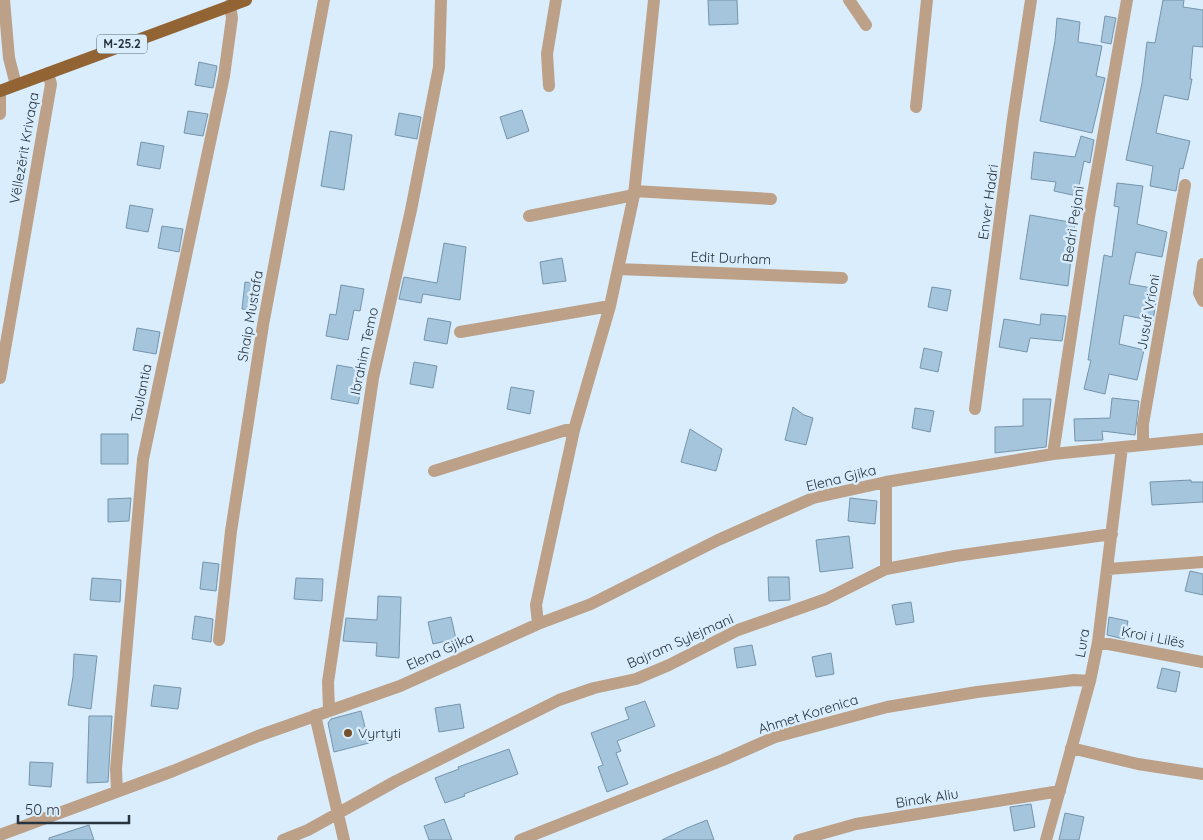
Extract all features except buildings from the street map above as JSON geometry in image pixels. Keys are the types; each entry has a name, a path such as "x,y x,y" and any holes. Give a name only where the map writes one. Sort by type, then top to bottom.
{"main road":[{"name":"M-25.2","path":"0,91 246,0"}],"street":[{"path":"4,0 9,58 16,85"},
{"name":"Shaip Mustafa","path":"219,640 233,522 263,325 324,0"},
{"name":"Ibrahim Temo","path":"329,710 329,672 371,387 411,210 439,67 441,0"},
{"path":"549,86 547,54 556,0"},
{"path":"538,624 536,605 574,430 610,306 634,193 654,0"},
{"path":"850,0 866,25"},
{"path":"916,107 927,0"},
{"name":"Enver Hadri","path":"975,408 1013,119 1032,0"},
{"name":"Bedri Pejani","path":"1053,454 1089,217 1127,0"},
{"name":"Taulantia","path":"116,792 117,759 143,459 224,76 232,18 230,5"},
{"name":"Vëllezërit Krivaqa","path":"0,378 51,84 48,73"},
{"path":"0,91 0,114"},
{"name":"Jusuf Vrioni","path":"1143,445 1143,424 1185,185"},
{"path":"529,216 634,193 771,199"},
{"path":"1203,264 1199,292 1203,301"},
{"name":"Edit Durham","path":"618,270 842,278"},
{"path":"460,332 610,306"},
{"path":"434,471 566,430 574,430"},
{"name":"Elena Gjika","path":"0,835 315,715 355,703 400,686 538,624 591,604 718,540 813,498 886,482 1053,454 1203,439"},
{"name":"Lura","path":"1046,840 1090,681 1098,642 1122,447"},
{"name":"Elena Gjika","path":"886,482 886,569"},
{"name":"Bajram Sylejmani","path":"283,840 308,830 396,781 559,700 594,688 636,679 670,665 738,630 826,599 886,569 955,556 1112,534"},
{"path":"1108,570 1203,562"},
{"name":"Kroi i Lilës","path":"1098,642 1203,662"},
{"name":"Ahmet Korenica","path":"520,840 784,735 886,707 976,692 1074,680 1090,681"},
{"path":"315,715 344,840"},
{"path":"1071,748 1138,764 1203,774"},
{"name":"Binak Aliu","path":"799,840 856,824 1060,791"}],"place":[{"name":"Vyrtyti","path":"348,733"}]}
